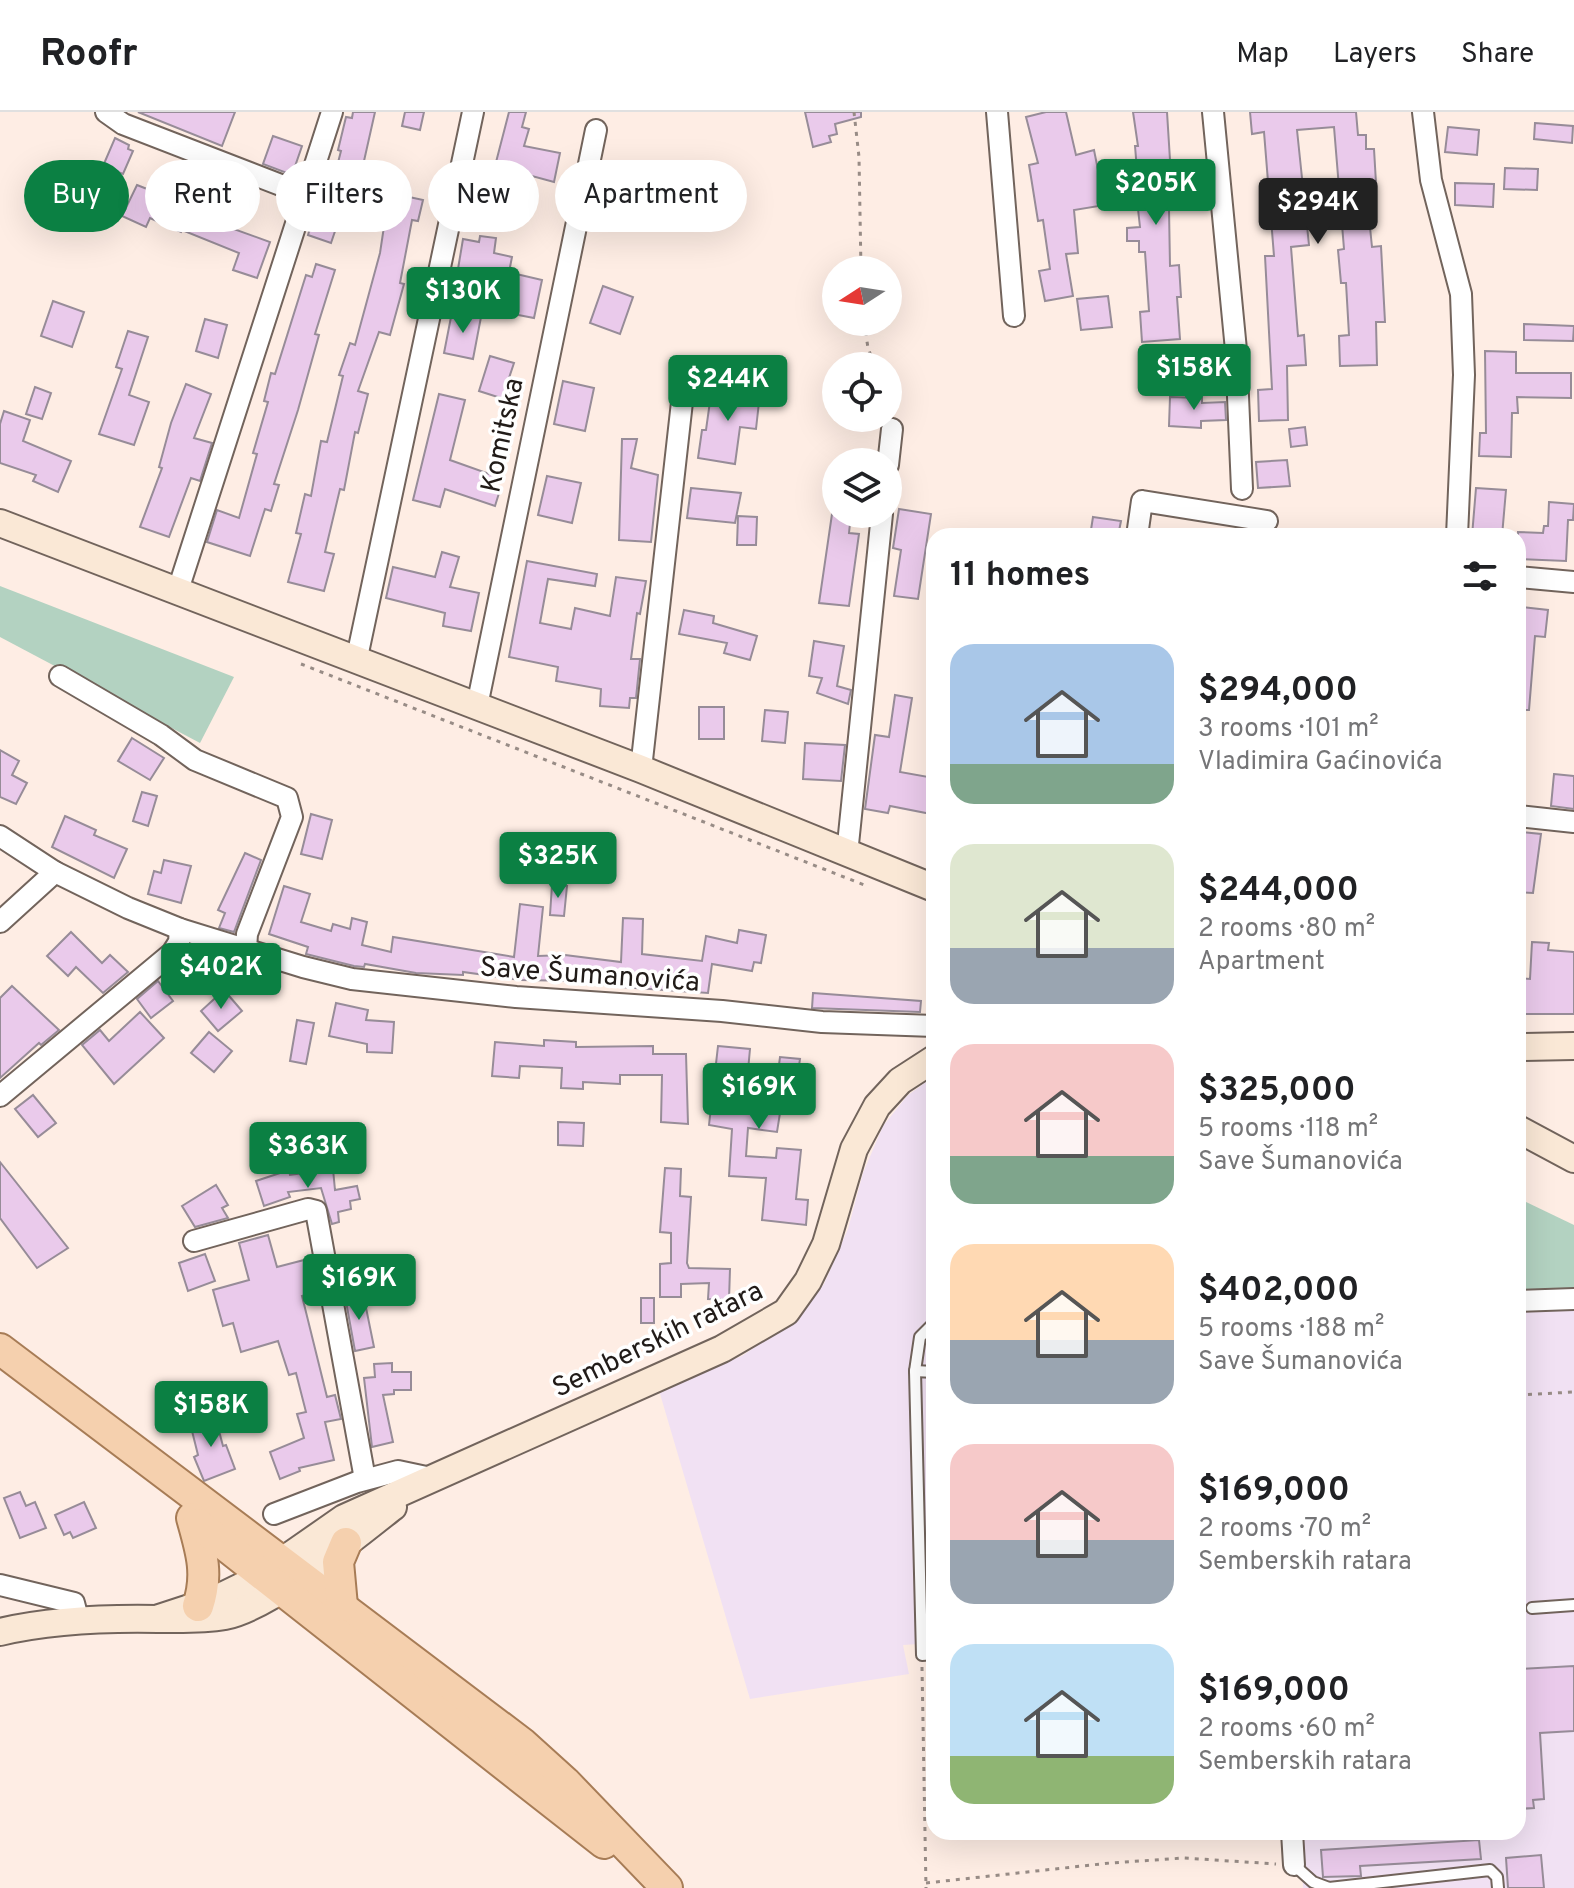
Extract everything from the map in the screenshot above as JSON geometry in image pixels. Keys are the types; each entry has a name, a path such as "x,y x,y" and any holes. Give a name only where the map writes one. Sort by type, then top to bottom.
{"main road":[{"path":"0,523 641,769 926,885"},
{"path":"1526,1049 1574,1046"},
{"name":"Semberskih ratara","path":"431,1478 722,1349 786,1312 808,1281 826,1244 854,1149 877,1106 900,1081 926,1064"},
{"path":"1526,1133 1574,1159"},
{"path":"0,1349 281,1574 539,1795 666,1888"},
{"path":"0,1372 192,1518 281,1574 342,1606 523,1744 565,1782 666,1888"},
{"path":"159,1618 281,1574 346,1543 431,1478"},
{"path":"0,1632 29,1625 159,1618 193,1620 228,1615 281,1574 344,1518 431,1478"},
{"path":"192,1518 204,1560 205,1587 198,1606"},
{"path":"342,1606 338,1562 346,1543"}],"street":[{"path":"106,112 123,124 276,183"},
{"path":"316,160 332,112"},
{"path":"356,662 473,112"},
{"path":"997,112 1014,316"},
{"path":"1213,112 1235,336 1242,489"},
{"path":"1423,112 1431,180 1461,294 1464,375 1457,528"},
{"name":"Komitska","path":"477,706 596,130"},
{"path":"178,590 292,232"},
{"path":"641,769 683,393"},
{"path":"1138,528 1142,501 1267,521"},
{"path":"847,854 881,528"},
{"path":"1526,578 1574,582"},
{"path":"60,676 161,735 195,760 287,798 292,817 247,934 246,949"},
{"path":"1526,817 1574,822"},
{"name":"Save Šumanovića","path":"0,836 55,872 128,908 180,929 340,976 413,988 722,1011 822,1022 926,1026"},
{"path":"0,922 55,872"},
{"path":"0,1096 172,953 179,942 180,929"},
{"path":"194,1241 308,1209 316,1211 365,1479"},
{"path":"1526,1301 1574,1299"},
{"path":"274,1514 365,1479 398,1471 431,1478"},
{"path":"0,1585 74,1603 79,1622"},
{"path":"1292,1840 1294,1865"}],"lane":[{"path":"926,1331 920,1337 915,1371 922,1655 926,1655"},
{"path":"915,1371 926,1372"},
{"path":"1532,1608 1574,1605"},
{"path":"1294,1865 1313,1882 1329,1888 1490,1870 1497,1877 1498,1888"}],"path":[{"path":"854,112 859,157 861,256"},
{"path":"295,661 875,889"},
{"path":"1526,1395 1574,1392"},
{"path":"922,1655 926,1886 1110,1863 1184,1858 1294,1865"}],"shaded area":[{"path":"926,1082 926,1644 903,1645 909,1674 750,1699 658,1387 742,1356 797,1318 824,1284 848,1229 863,1173 883,1126 907,1096"},
{"path":"1574,1309 1574,1888 1303,1888 1301,1840 1526,1840 1526,1312"}],"green space":[{"path":"0,586 234,677 200,743 0,637"},
{"path":"1526,1202 1574,1225 1574,1309 1526,1312"}],"building":[{"path":"138,112 235,112 222,146"},
{"path":"353,112 375,112 364,160 339,160 346,117 352,118"},
{"path":"405,112 424,112 420,130 402,126"},
{"path":"509,112 526,112 522,127 529,129 524,146 560,153 559,160 555,160 554,182 539,178 539,160 497,160"},
{"path":"805,112 861,112 861,117 835,124 837,134 829,136 831,142 813,147"},
{"path":"1046,112 1066,112 1076,155 1094,150 1105,205 1074,210 1078,253 1066,254 1073,296 1045,301 1039,271 1050,269 1043,220 1038,221 1029,165 1038,163 1026,117"},
{"path":"1133,112 1167,112 1173,208 1169,209 1170,266 1179,265 1181,297 1177,297 1180,339 1142,342 1140,312 1149,311 1145,252 1139,252 1139,241 1127,241 1127,228 1140,227 1135,182 1138,182 1135,146 1138,146"},
{"path":"1250,112 1356,112 1358,135 1366,135 1366,149 1374,149 1376,183 1368,184 1367,198 1372,247 1381,246 1385,322 1376,322 1377,365 1340,366 1339,336 1349,335 1346,283 1341,283 1338,250 1344,249 1334,127 1297,130 1309,245 1291,247 1298,336 1304,335 1306,365 1287,366 1288,420 1259,421 1258,390 1272,389 1265,256 1274,256 1264,132 1252,134"},
{"path":"1535,123 1573,126 1572,143 1534,139"},
{"path":"1448,127 1479,130 1477,155 1445,152"},
{"path":"273,136 302,146 297,160 276,160 276,169 263,164"},
{"path":"115,138 129,145 128,149 133,151 129,160 106,160"},
{"path":"1505,168 1538,169 1537,190 1504,189"},
{"path":"1455,183 1494,184 1493,207 1455,205"},
{"path":"137,185 145,188 145,227 129,219 129,202"},
{"path":"412,198 423,200 418,221 412,220"},
{"path":"187,232 242,232 270,242 257,278 233,270 239,253"},
{"path":"309,232 335,232 331,243 308,235"},
{"path":"383,232 410,232 400,283 404,284 390,335 379,332 358,391 368,394 358,433 355,432 344,490 340,489 325,552 334,554 324,591 288,582 301,534 296,533 305,494 311,496 321,441 327,442 343,376 339,375 350,343 355,345"},
{"path":"480,236 496,238 494,253 512,257 508,277 458,269 463,239 479,242"},
{"path":"316,264 335,270 315,334 319,335 298,410 274,484 279,485 271,511 265,509 250,556 207,542 217,510 239,518 257,454 253,453 268,402 264,401 271,373 275,374 306,275 312,277"},
{"path":"512,273 542,280 534,318 503,312"},
{"path":"603,286 633,297 620,334 590,323"},
{"path":"1108,296 1112,327 1081,330 1077,299"},
{"path":"53,301 84,312 72,347 41,336"},
{"path":"452,312 481,317 473,359 444,353"},
{"path":"205,319 227,325 218,358 196,351"},
{"path":"1524,324 1574,326 1573,341 1524,340"},
{"path":"128,331 148,337 129,395 149,402 134,445 99,434 122,369 116,367"},
{"path":"1485,351 1516,352 1516,373 1571,373 1571,398 1517,397 1518,413 1512,413 1511,457 1479,456 1480,433 1486,433"},
{"path":"490,356 514,363 507,400 479,391"},
{"path":"563,381 594,388 585,431 554,424"},
{"path":"186,384 211,394 194,438 212,443 200,481 191,478 169,537 140,527 162,468 159,467 171,423"},
{"path":"35,387 51,393 42,419 26,414"},
{"path":"712,387 760,393 756,429 740,427 735,464 698,458 702,430 706,430"},
{"path":"439,394 465,400 450,460 498,477 494,488 500,490 495,506 445,489 440,507 413,500"},
{"path":"1170,397 1202,398 1202,403 1225,402 1226,420 1201,421 1201,428 1169,426"},
{"path":"4,411 30,420 23,441 71,461 58,492 33,481 36,475 0,463 0,424"},
{"path":"1305,427 1307,445 1291,447 1289,429"},
{"path":"622,439 637,439 631,468 658,475 651,542 619,540"},
{"path":"1287,460 1290,486 1258,488 1256,462"},
{"path":"547,476 581,483 572,523 538,515"},
{"path":"691,488 741,493 735,523 687,518"},
{"path":"1476,488 1506,490 1503,528 1473,528"},
{"path":"1549,502 1574,504 1573,520 1568,520 1566,561 1526,559 1526,532 1543,533 1544,526 1548,526"},
{"path":"902,509 931,514 929,528 926,528 918,599 894,596 901,550 893,548 896,528 902,528"},
{"path":"738,516 757,517 756,545 737,545"},
{"path":"1093,517 1121,521 1120,528 1091,528"},
{"path":"830,528 850,528 849,533 859,534 849,606 819,603"},
{"path":"442,552 459,557 450,587 479,593 471,631 443,626 445,613 386,598 393,567 435,577"},
{"path":"527,561 597,574 595,586 548,579 540,623 571,629 575,608 610,616 616,577 646,581 640,614 637,613 631,659 640,659 636,698 630,698 629,708 600,706 601,689 556,681 558,667 509,657"},
{"path":"1526,607 1548,610 1545,637 1535,636 1529,710 1526,710"},
{"path":"684,610 714,616 713,623 757,636 750,660 724,653 727,643 679,634"},
{"path":"814,641 844,646 837,686 851,690 848,704 817,693 822,678 809,676"},
{"path":"895,695 912,698 900,772 926,777 926,813 890,806 888,813 865,809 875,735 889,737"},
{"path":"699,707 724,707 724,739 699,739"},
{"path":"765,710 788,712 785,743 762,741"},
{"path":"132,738 164,758 150,780 118,761"},
{"path":"805,743 845,745 841,781 803,779"},
{"path":"0,750 19,761 12,775 27,783 16,804 0,797"},
{"path":"1554,774 1574,776 1574,809 1551,806"},
{"path":"142,792 157,796 148,826 133,821"},
{"path":"311,814 332,820 322,859 301,854"},
{"path":"65,816 96,830 94,835 127,849 114,878 52,847"},
{"path":"1526,832 1541,834 1533,893 1526,893"},
{"path":"245,853 261,860 234,932 219,928 225,913 218,910"},
{"path":"164,860 191,866 181,903 148,894 154,871 161,873"},
{"path":"552,885 567,886 564,916 550,915"},
{"path":"284,886 310,894 301,922 331,931 333,924 350,929 352,918 367,922 362,945 391,952 393,937 514,957 520,904 543,907 538,956 565,955 621,962 623,918 643,919 642,954 702,961 706,936 737,943 739,930 766,935 761,963 754,962 752,971 712,964 708,993 581,981 520,980 463,972 463,975 416,973 365,964 364,967 354,966 306,954 308,947 269,934"},
{"path":"71,932 102,963 110,955 128,972 103,993 76,967 68,976 47,956"},
{"path":"1532,942 1549,943 1548,950 1574,952 1574,1014 1526,1014 1526,979 1530,979"},
{"path":"158,981 173,1001 151,1018 137,999"},
{"path":"12,986 59,1030 41,1045 39,1043 0,1078 0,998"},
{"path":"224,990 242,1011 218,1031 201,1011"},
{"path":"813,993 921,1001 920,1012 812,1008"},
{"path":"336,1003 368,1010 366,1020 394,1022 392,1053 367,1052 367,1044 329,1036"},
{"path":"140,1012 164,1038 114,1084 82,1045 100,1030 109,1041"},
{"path":"297,1020 314,1023 306,1064 290,1061"},
{"path":"209,1032 232,1051 214,1072 191,1053"},
{"path":"544,1040 576,1042 576,1047 653,1046 653,1054 686,1054 688,1124 661,1122 662,1075 620,1075 620,1084 583,1082 583,1089 561,1088 562,1068 520,1066 519,1078 492,1076 495,1042 544,1046"},
{"path":"718,1046 750,1049 746,1092 775,1095 780,1057 800,1059 792,1114 780,1113 777,1132 748,1128 746,1156 776,1158 777,1148 801,1150 796,1199 808,1200 806,1225 762,1220 766,1178 729,1176 732,1129 709,1125"},
{"path":"33,1095 56,1123 38,1137 15,1109"},
{"path":"558,1122 584,1123 583,1146 558,1145"},
{"path":"0,1162 68,1248 37,1268 0,1218"},
{"path":"665,1168 681,1169 680,1196 691,1197 689,1268 730,1269 729,1300 708,1299 709,1283 681,1284 681,1297 660,1297 660,1264 671,1263 671,1233 660,1232"},
{"path":"333,1169 335,1190 357,1186 360,1199 350,1201 351,1209 338,1212 339,1222 332,1224 321,1188 288,1192 290,1197 264,1206 256,1181 289,1170 290,1175"},
{"path":"216,1185 228,1205 222,1208 228,1218 195,1227 182,1206"},
{"path":"268,1235 277,1267 304,1260 313,1293 302,1296 327,1397 335,1395 341,1419 325,1422 334,1460 299,1468 300,1471 280,1479 270,1452 304,1438 297,1414 306,1412 296,1373 289,1375 278,1341 241,1352 233,1323 223,1326 213,1290 249,1280 239,1243"},
{"path":"205,1254 215,1281 188,1291 179,1263"},
{"path":"363,1293 374,1347 355,1351 345,1296"},
{"path":"641,1298 654,1298 654,1323 641,1323"},
{"path":"392,1363 392,1372 411,1372 411,1390 394,1390 394,1394 383,1395 393,1442 372,1447 364,1378 375,1377 374,1364"},
{"path":"215,1416 223,1446 226,1445 235,1469 204,1481 194,1457 198,1455 190,1423"},
{"path":"20,1492 26,1506 35,1502 46,1528 20,1538 4,1498"},
{"path":"84,1502 96,1528 73,1538 70,1532 64,1535 55,1515"},
{"path":"1574,1666 1574,1731 1540,1733 1544,1799 1533,1800 1534,1808 1526,1808 1526,1669"},
{"path":"1479,1840 1481,1859 1360,1866 1361,1876 1323,1877 1321,1850"},
{"path":"1541,1855 1544,1888 1508,1888 1506,1858"}]}
